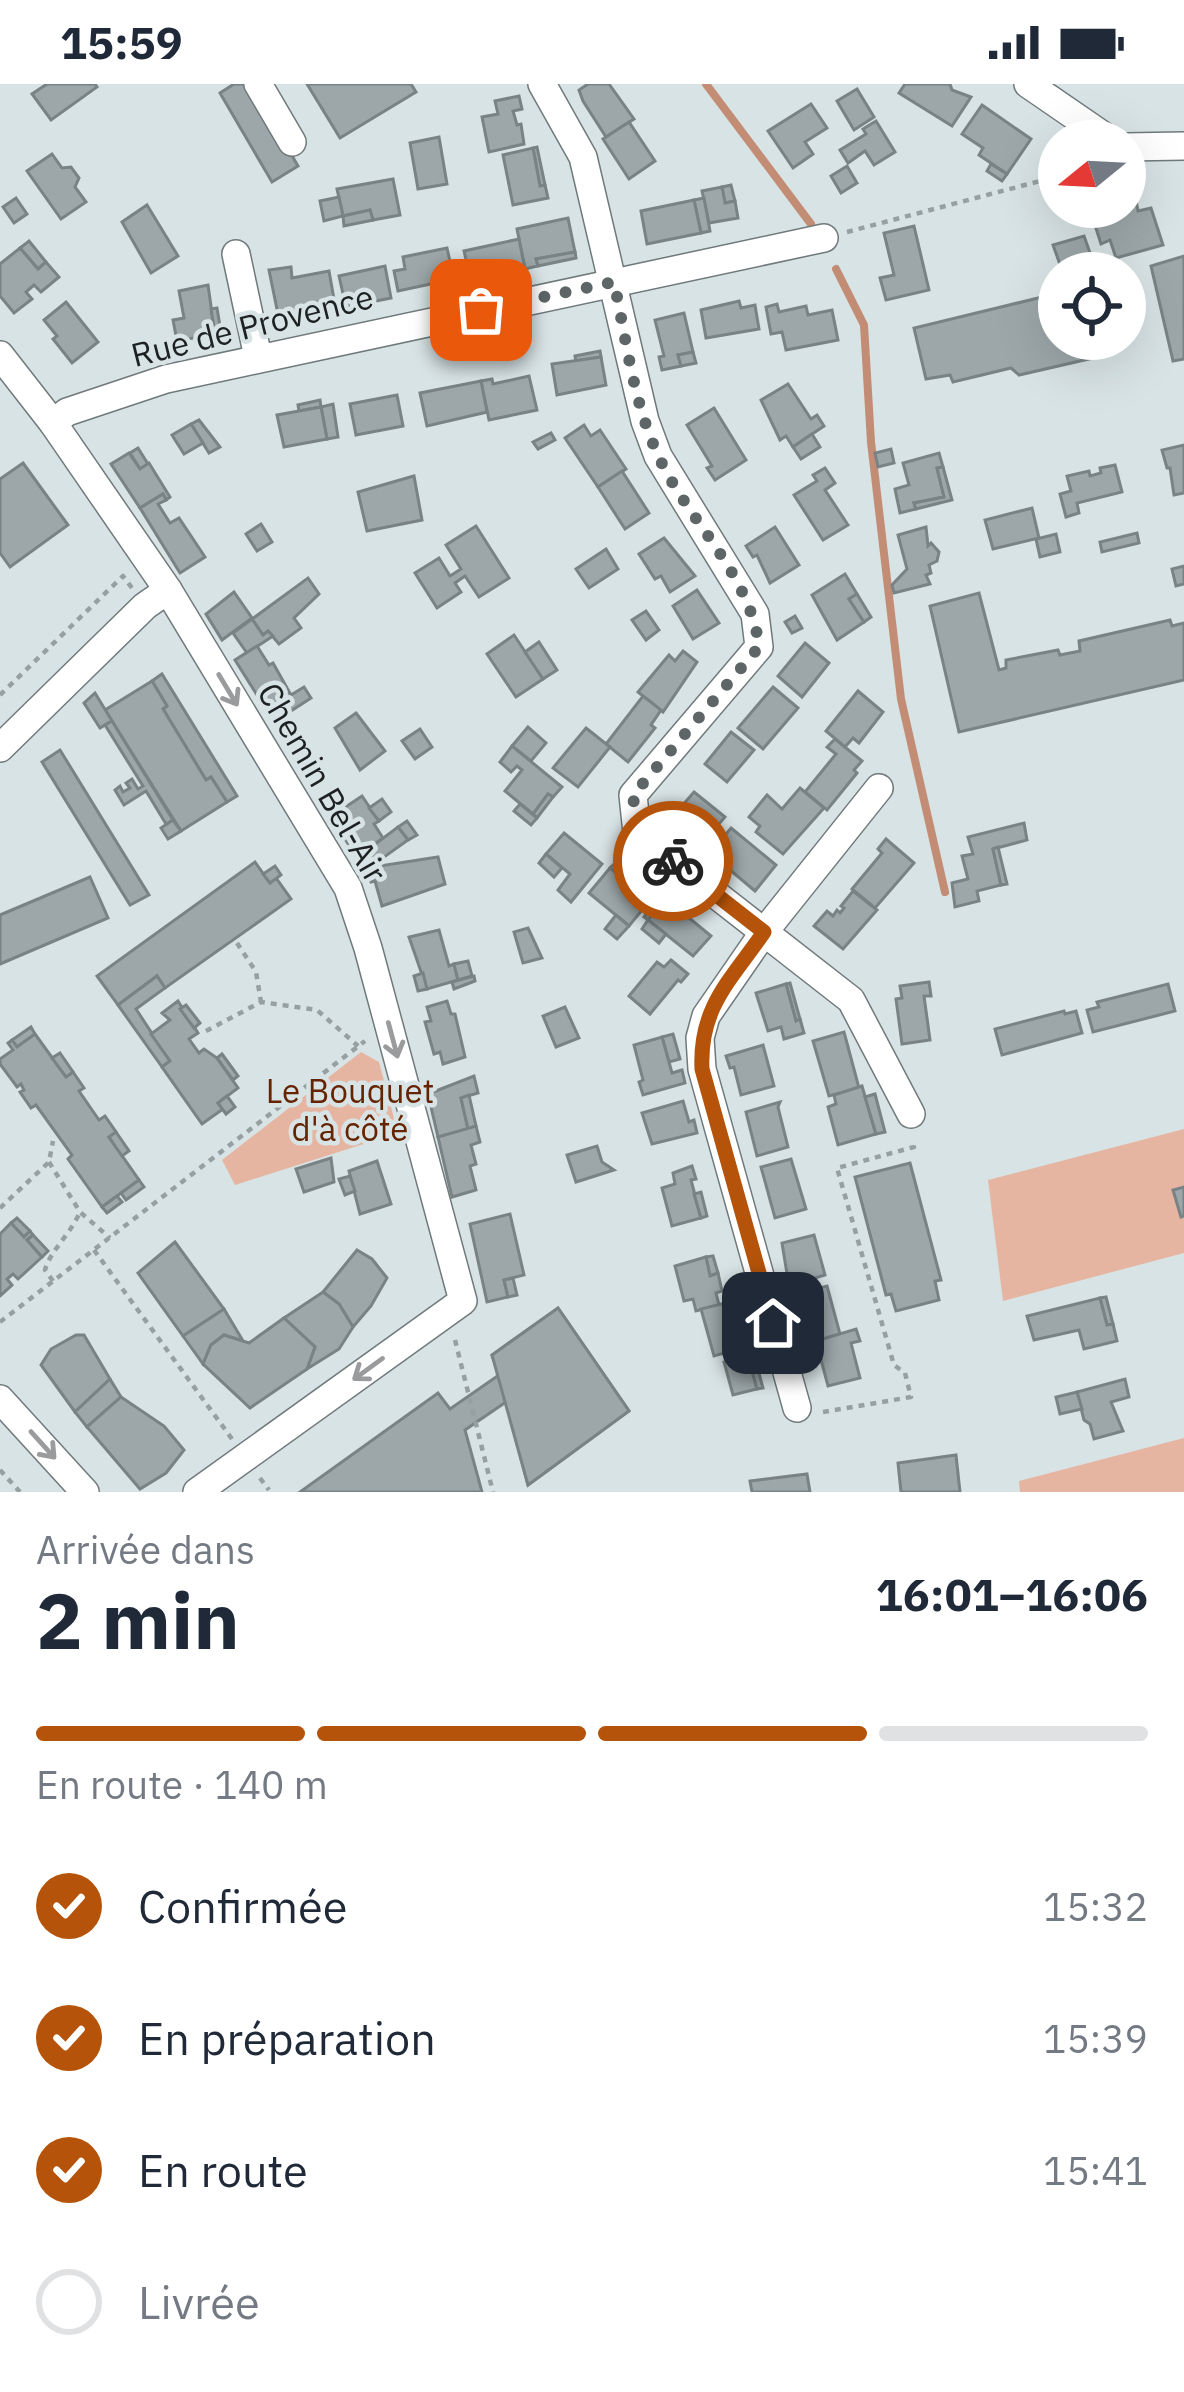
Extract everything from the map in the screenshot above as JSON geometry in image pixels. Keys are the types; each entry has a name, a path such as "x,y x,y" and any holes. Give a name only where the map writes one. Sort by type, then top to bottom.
{"street":[{"path":"258,84 292,142"},
{"path":"542,84 583,157 645,421 658,456 755,614 759,647 633,795 637,833 851,1000 911,1114"},
{"path":"1028,84 1080,120"},
{"path":"1146,147 1184,146"},
{"name":"Rue de Provence","path":"53,423 68,412 166,379 258,356 824,238"},
{"path":"236,254 258,356"},
{"name":"Chemin Bel-Air","path":"0,355 53,423 156,598 348,888 388,1023 455,1306"},
{"path":"0,748 156,598"},
{"path":"809,1410 702,1069 700,1038 706,1016 764,932 879,788"},
{"path":"197,1492 455,1306"},
{"path":"0,1399 85,1492"}],"path":[{"path":"824,238 1038,182"},
{"path":"0,695 123,575 156,598"},
{"path":"237,944 256,972 261,1002"},
{"path":"206,1030 261,1002 317,1010 358,1046"},
{"path":"0,1322 388,1023"},
{"path":"809,1410 911,1397 905,1373 894,1365 837,1168 914,1147 911,1114"},
{"path":"0,1208 49,1162 53,1142"},
{"path":"49,1162 80,1212 110,1238"},
{"path":"53,1281 45,1270 48,1257 69,1236 80,1212"},
{"path":"94,1250 269,1490"},
{"path":"455,1306 493,1492"},
{"path":"0,1470 20,1492"}],"green space":[{"name":"Le Bouquet d'à côté","path":"361,1052 379,1062 398,1133 235,1185 222,1160"},
{"path":"1184,1129 1184,1253 1003,1301 988,1180"},
{"path":"1184,1438 1184,1492 1020,1492 1019,1481"}],"building":[{"path":"47,84 97,87 51,120 32,94"},
{"path":"234,84 250,84 298,166 272,182 220,93"},
{"path":"307,84 411,84 416,92 340,138"},
{"path":"588,84 609,84 634,119 606,137 579,90"},
{"path":"905,84 950,84 952,90 971,97 952,126 899,93"},
{"path":"857,89 874,117 854,130 837,101"},
{"path":"519,96 522,109 513,111 524,144 489,152 482,117 498,114 495,101"},
{"path":"811,104 827,128 805,142 813,154 793,168 768,131"},
{"path":"982,105 1031,139 1007,174 979,155 983,148 962,134"},
{"path":"876,121 895,152 874,165 865,151 848,163 840,150 866,134 863,129"},
{"path":"629,122 655,161 629,179 603,139"},
{"path":"439,137 447,184 418,189 410,143"},
{"path":"537,147 545,185 540,186 533,148"},
{"path":"533,148 540,186 545,185 548,198 513,205 503,155"},
{"path":"52,154 62,168 71,167 79,178 75,187 86,202 61,219 27,171"},
{"path":"991,164 1007,174 1002,181 987,171"},
{"path":"847,166 857,183 841,193 831,176"},
{"path":"393,179 400,215 373,220 370,210 343,216 337,189"},
{"path":"731,185 735,201 725,203 722,187"},
{"path":"722,187 725,203 735,201 738,218 709,223 702,191"},
{"path":"339,197 343,216 324,221 320,201"},
{"path":"16,198 27,214 14,223 3,207"},
{"path":"704,198 710,231 701,233 694,200"},
{"path":"694,200 701,233 647,244 641,211"},
{"path":"147,205 178,256 151,273 122,222"},
{"path":"1151,208 1163,245 1114,252 1110,240 1101,244 1096,228 1146,228 1146,209"},
{"path":"370,210 373,220 344,226 343,216"},
{"path":"568,218 575,252 536,259 538,266 525,269 517,229"},
{"path":"914,226 929,290 886,300 880,278 894,275 884,233"},
{"path":"1084,236 1090,252 1056,252 1053,245"},
{"path":"519,239 525,269 470,277 464,251"},
{"path":"29,241 46,262 38,269 20,248"},
{"path":"20,248 38,269 46,262 59,277 41,292 34,285 26,292 32,299 14,313 0,296 0,264"},
{"path":"447,248 454,279 398,291 394,271 405,269 403,257"},
{"path":"575,252 576,258 538,266 536,259"},
{"path":"1184,256 1184,359 1173,361 1151,266"},
{"path":"385,266 391,298 346,307 339,276"},
{"path":"291,267 292,278 329,271 334,299 307,304 308,313 279,319 269,270"},
{"path":"208,285 215,334 177,341 173,320 184,318 179,291"},
{"path":"1038,298 1038,360 1084,360 1019,375 1011,368 953,382 950,375 926,379 914,328"},
{"path":"739,301 741,308 755,305 759,329 706,338 701,310"},
{"path":"66,302 98,342 72,363 44,320"},
{"path":"777,304 779,312 806,306 808,315 832,310 838,340 786,350 782,332 771,334 766,307"},
{"path":"217,308 221,332 215,334 211,309"},
{"path":"684,313 693,352 678,355 681,366 662,370 659,357 664,356 655,320"},
{"path":"600,351 601,357 576,362 575,356"},
{"path":"693,352 696,363 681,366 678,355"},
{"path":"601,357 606,385 557,395 552,364"},
{"path":"529,376 537,410 489,420 481,381 492,379 493,384"},
{"path":"481,381 487,412 427,426 420,393"},
{"path":"788,384 811,419 817,415 824,426 793,447 786,436 780,440 761,400"},
{"path":"397,395 403,426 356,435 350,404"},
{"path":"320,400 321,407 299,411 298,405"},
{"path":"333,404 338,437 327,439 321,407"},
{"path":"321,407 327,439 284,447 277,415"},
{"path":"714,408 746,460 715,480 707,468 712,466 687,425"},
{"path":"199,420 220,447 209,453 191,424"},
{"path":"191,424 203,443 184,454 172,435"},
{"path":"584,425 591,436 600,430 626,469 598,487 565,438"},
{"path":"551,433 555,440 538,449 533,442"},
{"path":"812,434 820,447 801,459 793,447"},
{"path":"1184,445 1184,493 1174,495 1162,450"},
{"path":"138,448 148,464 140,469 130,453"},
{"path":"891,449 894,463 878,467 875,453"},
{"path":"129,453 140,469 149,463 170,497 166,500 163,494 140,508 111,464"},
{"path":"939,453 943,467 937,468 944,497 914,503 916,509 900,513 895,489 909,485 903,463"},
{"path":"23,463 68,525 10,567 0,553 0,479"},
{"path":"1115,465 1122,492 1077,503 1079,513 1066,517 1060,494 1071,491 1067,476 1089,471 1090,476"},
{"path":"943,467 952,500 916,509 914,503 944,497 937,468"},
{"path":"825,468 835,483 825,490 848,525 823,540 794,495 817,481 813,475"},
{"path":"622,471 649,513 625,529 598,487"},
{"path":"414,476 422,520 367,531 358,492"},
{"path":"163,494 166,500 158,504 170,523 179,518 205,557 180,573 140,508"},
{"path":"1032,508 1039,538 993,549 985,520"},
{"path":"261,524 272,542 257,551 246,534"},
{"path":"476,526 509,578 479,597 465,576 455,583 461,592 437,608 415,573 439,558 450,576 461,569 446,545"},
{"path":"775,527 799,565 770,583 757,555 753,557 746,546"},
{"path":"926,527 928,546 931,543 939,552 926,575 930,584 894,593 892,585 907,569 898,535"},
{"path":"1137,533 1139,543 1102,552 1100,542"},
{"path":"1056,534 1060,552 1040,557 1036,539"},
{"path":"664,538 695,576 670,592 639,554"},
{"path":"606,549 618,569 589,588 576,569"},
{"path":"1184,566 1184,584 1176,586 1172,569"},
{"path":"845,574 857,594 849,599 864,622 837,640 812,595"},
{"path":"308,578 319,594 294,618 301,628 279,644 268,631 263,635 252,619"},
{"path":"697,590 719,623 693,639 673,606"},
{"path":"234,592 252,618 222,640 206,614"},
{"path":"979,593 999,670 1006,668 1006,660 1058,650 1060,655 1080,651 1079,641 1170,620 1172,626 1184,623 1184,680 959,732 930,606"},
{"path":"857,594 871,617 864,622 849,599"},
{"path":"646,611 659,630 646,640 632,620"},
{"path":"795,616 802,628 792,633 785,622"},
{"path":"252,619 263,635 268,631 273,636 247,653 233,633"},
{"path":"514,635 543,679 516,697 487,654"},
{"path":"539,642 557,670 543,679 525,652"},
{"path":"805,643 829,663 802,697 778,676"},
{"path":"257,646 291,695 304,687 311,698 274,722 235,660"},
{"path":"683,651 697,662 663,712 638,692 669,655 675,661"},
{"path":"162,674 237,796 227,802 211,777 206,780 163,709 167,706 152,681"},
{"path":"152,681 167,706 163,709 206,780 211,777 227,802 181,831 105,710"},
{"path":"773,687 798,708 763,749 738,728"},
{"path":"858,691 883,712 859,743 853,738 845,747 826,731"},
{"path":"95,693 112,721 100,728 84,703"},
{"path":"643,696 661,710 651,725 655,728 628,762 606,744"},
{"path":"356,713 385,751 360,770 335,728"},
{"path":"112,721 173,820 166,824 146,791 124,805 115,790 130,788 126,783 132,779 138,789 143,786 105,725"},
{"path":"528,727 546,743 531,761 512,746"},
{"path":"586,728 610,747 578,787 553,768"},
{"path":"420,729 432,747 415,759 402,741"},
{"path":"731,732 754,750 727,782 705,764"},
{"path":"835,739 862,761 827,810 805,792 836,754 827,747"},
{"path":"512,746 562,787 553,797 548,794 533,814 505,791 522,770 517,766 511,772 500,762"},
{"path":"60,750 149,895 130,905 42,762"},
{"path":"800,788 824,808 783,854 756,832 760,826 749,817 767,795 782,809"},
{"path":"694,792 725,817 705,840 674,815"},
{"path":"548,794 553,797 537,818 533,814"},
{"path":"362,796 379,821 374,824 383,838 357,857 323,806 334,800 341,810"},
{"path":"382,799 391,812 379,821 369,808"},
{"path":"520,804 537,818 531,825 514,811"},
{"path":"173,820 181,831 168,839 161,828"},
{"path":"407,821 417,835 408,840 398,827"},
{"path":"1024,823 1027,840 993,849 1001,885 977,891 979,901 955,907 952,883 968,879 962,856 973,854 968,837"},
{"path":"398,827 408,840 377,862 380,866 438,857 445,884 382,906 375,881 371,882 358,857"},
{"path":"731,828 776,865 755,891 710,853"},
{"path":"564,833 602,864 571,902 558,890 570,874 546,854"},
{"path":"886,839 914,863 875,908 852,889 882,853 878,849"},
{"path":"998,847 1007,884 1001,885 993,849"},
{"path":"546,854 562,868 554,877 539,863"},
{"path":"255,862 270,883 276,878 291,899 165,988 157,976 118,1005 97,976"},
{"path":"613,865 642,890 639,893 610,868"},
{"path":"275,866 281,875 270,883 263,874"},
{"path":"610,868 652,898 629,926 589,893"},
{"path":"90,877 108,918 0,964 0,915"},
{"path":"853,891 877,910 843,949 814,926 827,911 833,916 837,910 840,913"},
{"path":"661,896 666,899 648,920 644,917"},
{"path":"666,899 711,936 693,956 648,920"},
{"path":"616,915 629,926 617,939 605,929"},
{"path":"648,920 666,934 659,943 642,929"},
{"path":"528,928 542,958 523,963 514,932"},
{"path":"439,930 458,980 427,989 409,937"},
{"path":"671,960 688,974 650,1014 629,996 657,962 664,967"},
{"path":"468,961 472,976 458,980 454,964"},
{"path":"423,973 427,989 418,991 414,976"},
{"path":"157,976 165,988 136,1009 170,1061 162,1067 118,1005"},
{"path":"474,976 475,981 454,989 452,982"},
{"path":"929,982 931,996 924,996 930,1040 902,1044 896,999 902,998 900,986"},
{"path":"790,983 800,1019 796,1021 786,984"},
{"path":"786,984 804,1033 784,1039 781,1027 768,1031 756,993"},
{"path":"1168,984 1175,1011 1093,1032 1087,1010 1099,1007 1097,1002"},
{"path":"178,1001 198,1033 189,1039 199,1053 204,1049 217,1058 238,1088 218,1103 223,1109 202,1124 162,1067 170,1061 151,1034 170,1020 162,1013"},
{"path":"447,1001 455,1014 465,1057 443,1064 440,1052 434,1054 425,1022 431,1021 427,1007"},
{"path":"186,1005 200,1023 194,1028 180,1009"},
{"path":"565,1007 579,1038 556,1047 543,1016"},
{"path":"1076,1011 1082,1033 1002,1055 995,1029"},
{"path":"31,1027 35,1034 17,1047 12,1040"},
{"path":"844,1032 859,1088 829,1096 813,1041"},
{"path":"35,1034 66,1077 73,1072 84,1088 79,1091 99,1120 105,1116 116,1132 109,1137 139,1180 102,1207 68,1159 72,1155 36,1105 31,1108 20,1092 24,1090 21,1084 17,1087 0,1064 13,1050 8,1043 12,1040 17,1047"},
{"path":"673,1034 680,1059 669,1062 662,1037"},
{"path":"662,1037 672,1073 682,1070 685,1083 643,1095 634,1045"},
{"path":"763,1045 774,1086 741,1095 726,1056"},
{"path":"60,1053 73,1072 66,1077 52,1058"},
{"path":"222,1054 238,1076 233,1080 217,1058"},
{"path":"474,1076 478,1093 461,1098 468,1129 438,1137 428,1094"},
{"path":"862,1086 876,1134 838,1145 828,1107 836,1104 834,1095"},
{"path":"875,1094 885,1132 876,1134 865,1097"},
{"path":"469,1095 476,1126 468,1129 461,1098"},
{"path":"227,1096 235,1107 226,1114 218,1103"},
{"path":"683,1101 697,1133 652,1144 642,1113"},
{"path":"780,1102 788,1147 757,1156 746,1112"},
{"path":"476,1126 480,1142 471,1145 476,1164 470,1166 476,1190 452,1197 438,1137"},
{"path":"116,1132 129,1151 122,1156 109,1137"},
{"path":"597,1146 602,1162 614,1170 576,1182 567,1155"},
{"path":"331,1158 334,1182 304,1192 296,1169"},
{"path":"791,1159 806,1209 775,1218 761,1167"},
{"path":"377,1161 391,1204 360,1214 349,1171"},
{"path":"910,1163 941,1280 935,1281 939,1300 896,1311 891,1294 886,1295 855,1177"},
{"path":"692,1166 701,1218 672,1226 662,1188 675,1184 673,1173"},
{"path":"350,1176 355,1191 345,1195 339,1179"},
{"path":"139,1180 144,1187 126,1200 121,1193"},
{"path":"1184,1187 1184,1216 1181,1217 1173,1190"},
{"path":"701,1192 707,1216 701,1218 694,1194"},
{"path":"117,1196 122,1202 107,1213 102,1207"},
{"path":"510,1214 524,1275 504,1280 508,1297 487,1302 470,1224"},
{"path":"17,1218 30,1231 24,1237 11,1223"},
{"path":"11,1223 24,1237 30,1231 33,1235 27,1240 42,1257 18,1279 13,1274 7,1279 12,1285 0,1296 0,1234"},
{"path":"33,1235 48,1251 42,1257 27,1240"},
{"path":"814,1235 825,1275 789,1286 782,1243"},
{"path":"175,1242 224,1309 183,1336 138,1273"},
{"path":"357,1250 372,1259 387,1278 353,1327 339,1304 323,1292"},
{"path":"713,1256 718,1273 710,1276 706,1257"},
{"path":"706,1257 710,1276 718,1273 722,1291 716,1293 719,1305 696,1311 693,1299 684,1301 675,1266"},
{"path":"513,1278 517,1295 508,1297 504,1280"},
{"path":"827,1286 840,1334 813,1342 800,1293"},
{"path":"323,1292 339,1304 353,1327 339,1349 307,1369 315,1347 284,1318"},
{"path":"1106,1297 1113,1324 1107,1325 1100,1298"},
{"path":"1100,1298 1117,1341 1084,1349 1079,1330 1034,1340 1027,1316"},
{"path":"729,1302 742,1348 714,1356 701,1309"},
{"path":"558,1308 629,1411 528,1485 506,1402 465,1430 482,1492 300,1492 438,1393 450,1409 499,1375 492,1355"},
{"path":"558,1308 629,1411 528,1485 492,1355"},
{"path":"224,1309 243,1341 224,1335 211,1345 203,1364 183,1336"},
{"path":"284,1318 315,1347 307,1369 250,1408 203,1364 211,1345 224,1335 249,1343"},
{"path":"856,1329 860,1341 851,1343 860,1378 828,1386 816,1341"},
{"path":"84,1335 110,1379 75,1412 41,1365 51,1349"},
{"path":"748,1355 757,1389 733,1395 724,1362"},
{"path":"757,1366 763,1388 757,1389 751,1367"},
{"path":"110,1379 121,1397 87,1427 75,1412"},
{"path":"1125,1379 1129,1397 1111,1402 1123,1431 1094,1439 1077,1392"},
{"path":"1077,1392 1082,1409 1060,1414 1056,1397"},
{"path":"121,1397 164,1426 184,1450 166,1473 140,1489 87,1427"},
{"path":"956,1455 960,1492 901,1492 898,1463"},
{"path":"807,1474 810,1492 752,1492 750,1481"}],"waterway":[{"path":"706,84 811,224"},
{"path":"836,269 864,325 871,442 901,699 945,892"}],"way so far":[{"path":"481,310 614,282 645,421 658,456 755,614 759,647 633,795 637,833 673,861"}],"route":[{"path":"673,861 764,932 706,1016 700,1038 702,1069 773,1323"}]}
